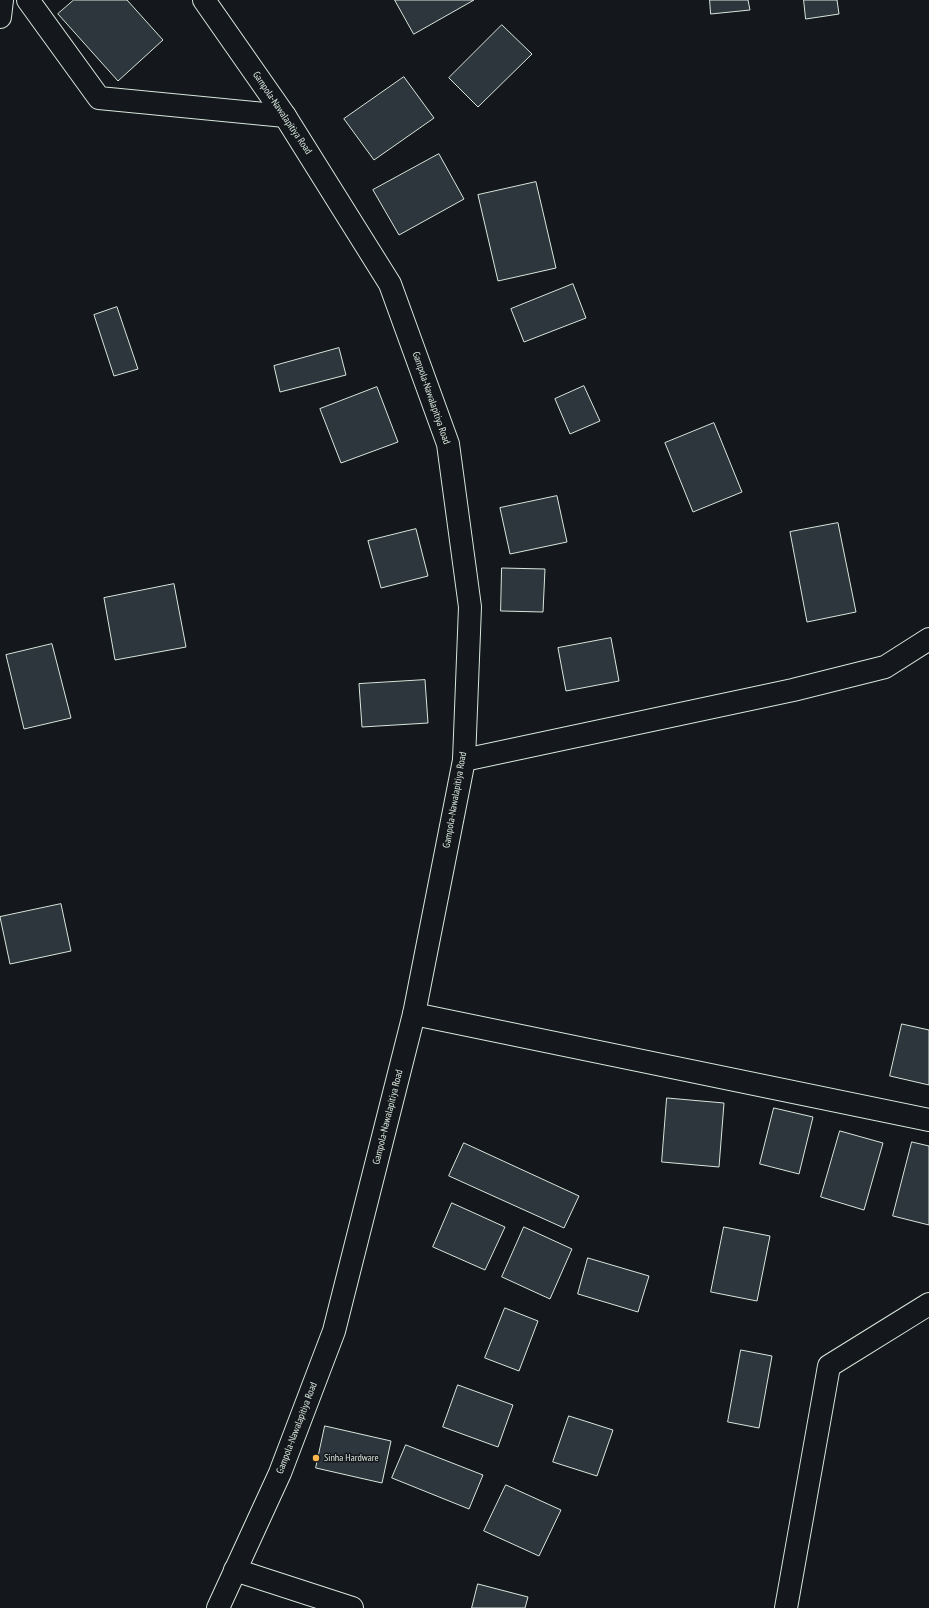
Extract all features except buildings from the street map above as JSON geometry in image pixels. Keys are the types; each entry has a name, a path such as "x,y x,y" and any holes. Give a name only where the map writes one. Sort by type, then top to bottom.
{"street":[{"path":"0,17 2,0"},
{"path":"28,0 99,98 285,116"},
{"name":"Gampola-Nawalapitiya Road","path":"204,0 285,116 390,284 448,444 470,607 464,760 414,1014 334,1331 280,1473 218,1608"},
{"path":"464,760 793,690 885,667 929,640"},
{"path":"414,1014 929,1120"},
{"path":"786,1608 829,1366 929,1304"},
{"path":"235,1570 352,1608"}],"place":[{"name":"Sinha Hardware","path":"316,1458"}]}
